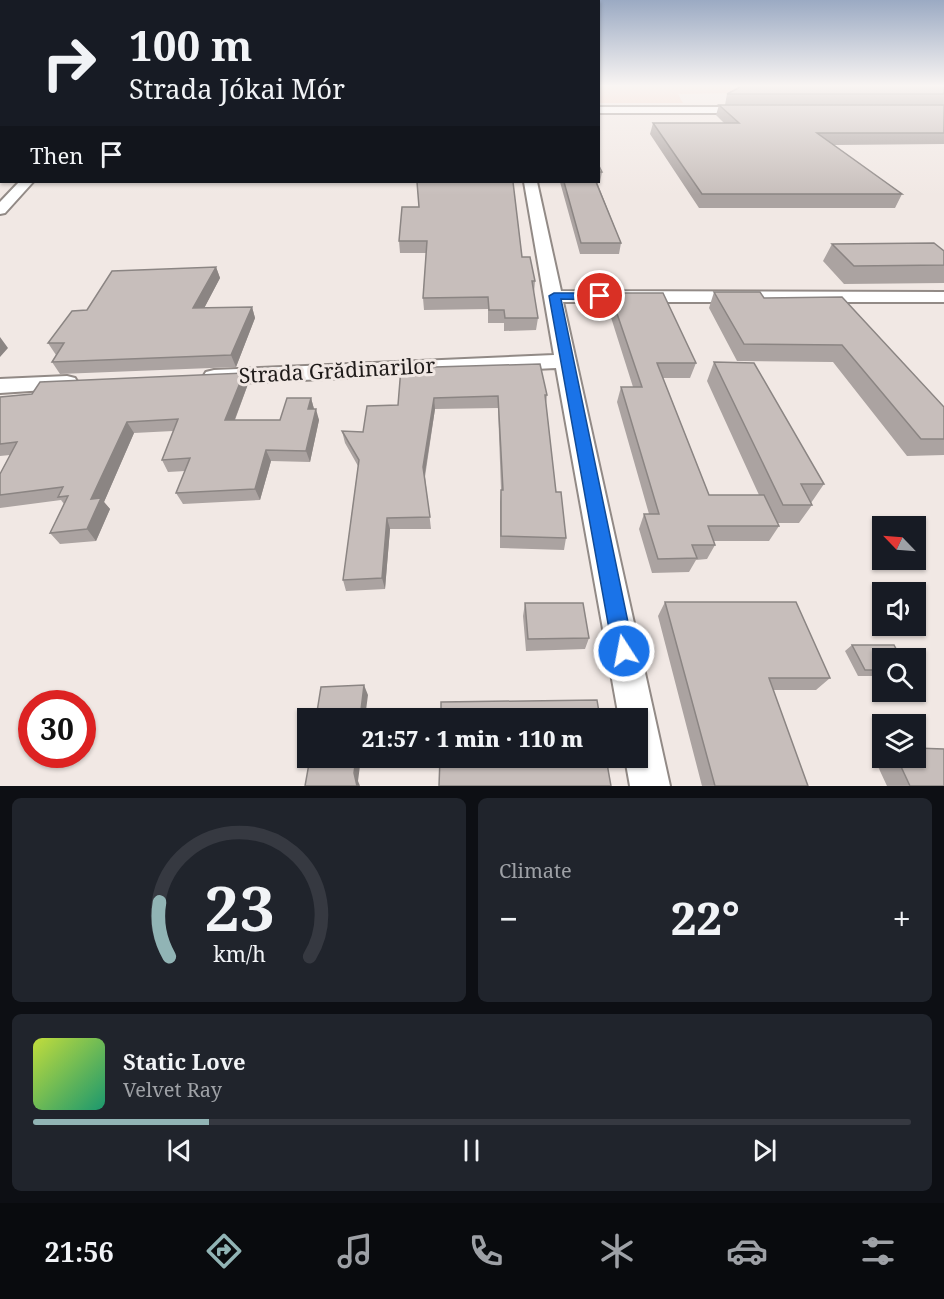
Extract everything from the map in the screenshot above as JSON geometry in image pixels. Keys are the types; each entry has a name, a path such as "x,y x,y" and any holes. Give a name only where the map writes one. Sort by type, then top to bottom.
{"street":[{"path":"0,210 25,183"},
{"path":"530,183 635,708"},
{"path":"554,296 944,297"},
{"name":"Strada Grădinarilor","path":"189,378 566,361"},
{"path":"0,386 82,383"},
{"path":"646,768 650,786"}],"building":[{"path":"738,122 944,122 944,133 817,133 902,194 702,194 653,123 739,123"},
{"path":"417,183 513,183 522,257 530,257 535,281 532,281 538,318 505,318 504,310 489,310 488,297 423,298 427,241 399,241 402,207 419,207"},
{"path":"564,183 596,183 621,243 581,243"},
{"path":"934,243 944,251 944,265 854,266 832,244"},
{"path":"216,267 193,308 252,307 231,355 52,362 64,343 48,343 72,311 87,310 112,271"},
{"path":"714,292 760,292 764,298 842,297 944,407 944,439 921,439 842,345 744,344"},
{"path":"610,293 663,293 696,363 657,363 709,495 764,495 779,526 708,526 715,545 692,545 697,558 658,559 644,514 659,514 621,387 642,387"},
{"path":"714,362 754,363 824,484 801,484 812,505 783,505"},
{"path":"540,364 547,395 545,395 556,492 561,492 566,538 501,536 501,490 503,490 498,396 434,398 423,467 430,517 387,518 382,578 343,580 359,460 342,431 363,432 367,406 398,405 401,368"},
{"path":"244,373 225,420 280,420 287,398 311,398 308,409 316,409 306,451 266,450 255,489 176,493 190,458 162,460 178,419 127,422 91,499 101,498 87,529 50,533 68,496 58,497 63,487 0,495 0,474 17,442 0,444 0,397 32,394 40,382"},
{"path":"665,602 796,602 830,678 769,678 808,786 715,786"},
{"path":"525,603 583,603 589,638 528,639"},
{"path":"852,645 894,645 896,648 872,648 872,670 865,670"},
{"path":"364,685 361,708 318,708 321,687"},
{"path":"597,700 598,708 441,708 441,702"},
{"path":"926,748 944,749 944,786 910,786 902,768 926,768"},
{"path":"308,768 355,768 357,786 305,786"},
{"path":"440,768 608,768 611,786 439,786"}],"route":[{"path":"600,296 554,296 624,651"}]}
